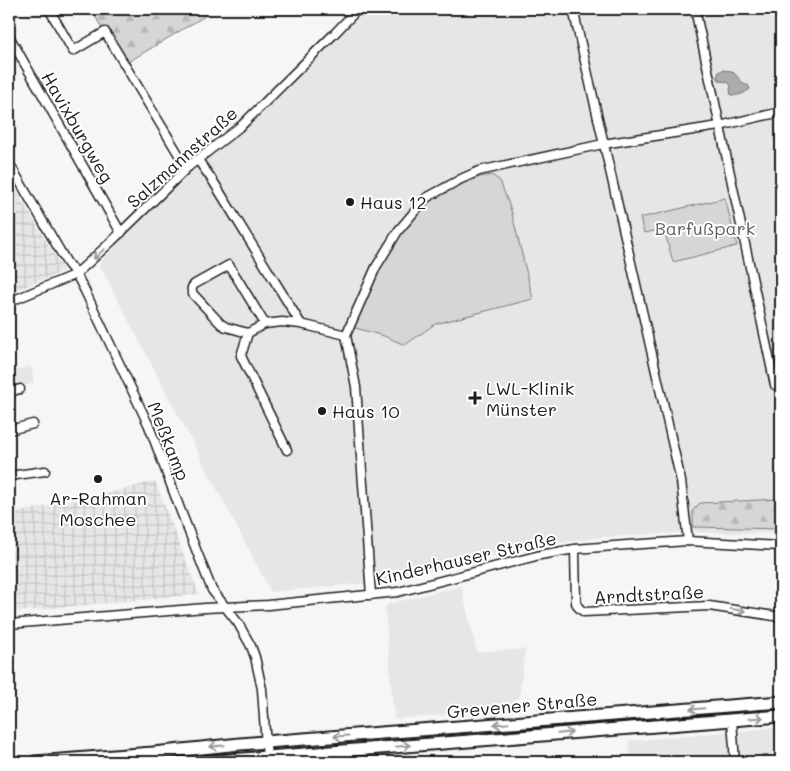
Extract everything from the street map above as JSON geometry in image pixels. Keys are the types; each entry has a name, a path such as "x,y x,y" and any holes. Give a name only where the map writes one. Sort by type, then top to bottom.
{"main road":[{"name":"Grevener Straße","path":"35,762 238,744 781,702"},
{"name":"Grevener Straße","path":"205,762 267,760 781,716"}],"street":[{"path":"49,9 73,51 106,32 188,168"},
{"name":"Salzmannstraße","path":"9,302 76,274 188,168 242,125 358,9"},
{"path":"573,9 681,481 688,541"},
{"path":"695,9 775,385"},
{"name":"Havixburgweg","path":"9,36 120,233"},
{"path":"371,595 356,387 346,335 376,267 398,231 426,198 479,171 604,144 719,126 781,112"},
{"path":"198,160 301,324"},
{"name":"Meßkamp","path":"9,163 67,263 76,274 149,426 212,590 238,623 251,646 262,689 266,742"},
{"path":"248,334 221,324 193,294 191,290 193,286 229,265 265,324"},
{"path":"287,450 241,356 248,334 265,324 282,322 301,324 346,335"},
{"path":"9,392 20,389"},
{"path":"9,430 33,424"},
{"path":"9,476 45,471"},
{"name":"Kinderhauser Straße","path":"9,624 197,608 268,605 398,592 540,555 575,549 688,541 781,546"},
{"name":"Arndtstraße","path":"575,549 576,603 580,610 586,612 715,606 781,617"},
{"path":"732,720 734,762"},
{"path":"266,742 267,760"}],"shaded area":[{"name":"LWL-Klinik Münster","path":"366,9 781,9 781,534 693,532 603,537 529,547 380,582 271,592 99,264 152,208 245,128"},
{"path":"722,70 732,71 750,89 741,94 731,95 731,86 728,82 720,81 717,77"},
{"path":"9,179 64,271 9,293"},
{"path":"31,366 34,383 9,389 9,372"},
{"path":"155,481 199,594 15,612 9,514 101,495"},
{"path":"461,586 477,652 525,649 519,700 515,699 513,710 394,719 385,608 388,604"},
{"path":"781,727 781,762 630,762 629,741"}],"green space":[{"path":"91,9 200,9 205,16 128,62 108,27 103,30"},
{"path":"492,175 500,181 511,210 533,299 435,324 405,345 384,336 352,327 378,268 399,233 428,201 464,183"},
{"name":"Barfußpark","path":"725,198 737,246 673,262 664,229 644,233 640,218"},
{"path":"781,496 781,529 693,527 693,510 700,503 779,499"}],"place":[{"name":"Haus 12","path":"350,202"},
{"name":"LWL-Klinik Münster","path":"475,398"},
{"name":"Haus 10","path":"322,411"},
{"name":"Ar-Rahman Moschee","path":"98,479"}]}
